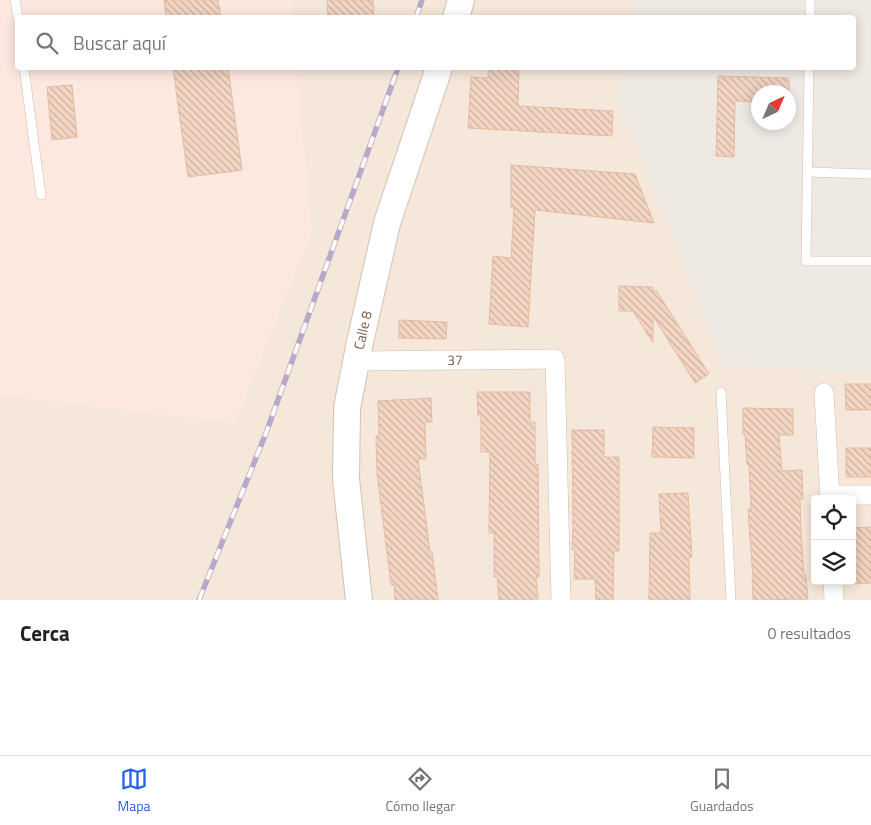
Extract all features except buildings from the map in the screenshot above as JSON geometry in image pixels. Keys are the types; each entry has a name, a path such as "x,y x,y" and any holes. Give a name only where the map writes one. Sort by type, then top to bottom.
{"street":[{"path":"457,15 462,0"},
{"name":"Calle 8","path":"359,600 346,479 347,408 355,361 387,223 438,70"},
{"name":"37","path":"355,361 555,359 561,600"},
{"path":"824,393 830,495"},
{"path":"856,496 871,495"},
{"path":"833,585 834,600"}],"lane":[{"path":"15,0 18,15"},
{"path":"810,0 810,15"},
{"path":"24,70 41,195"},
{"path":"809,70 806,260 871,261"},
{"path":"808,172 871,174"},
{"path":"721,392 731,600"}],"shaded area":[{"path":"0,0 871,0 871,600 0,600"},
{"path":"0,0 292,0 292,15 15,15 15,70 296,70 312,231 235,423 0,395"},
{"path":"636,0 871,0 871,372 723,366 617,98 623,70 856,70 856,15 632,15"}],"railway":[{"path":"417,15 422,0"},
{"path":"199,600 266,433 397,70"}]}
